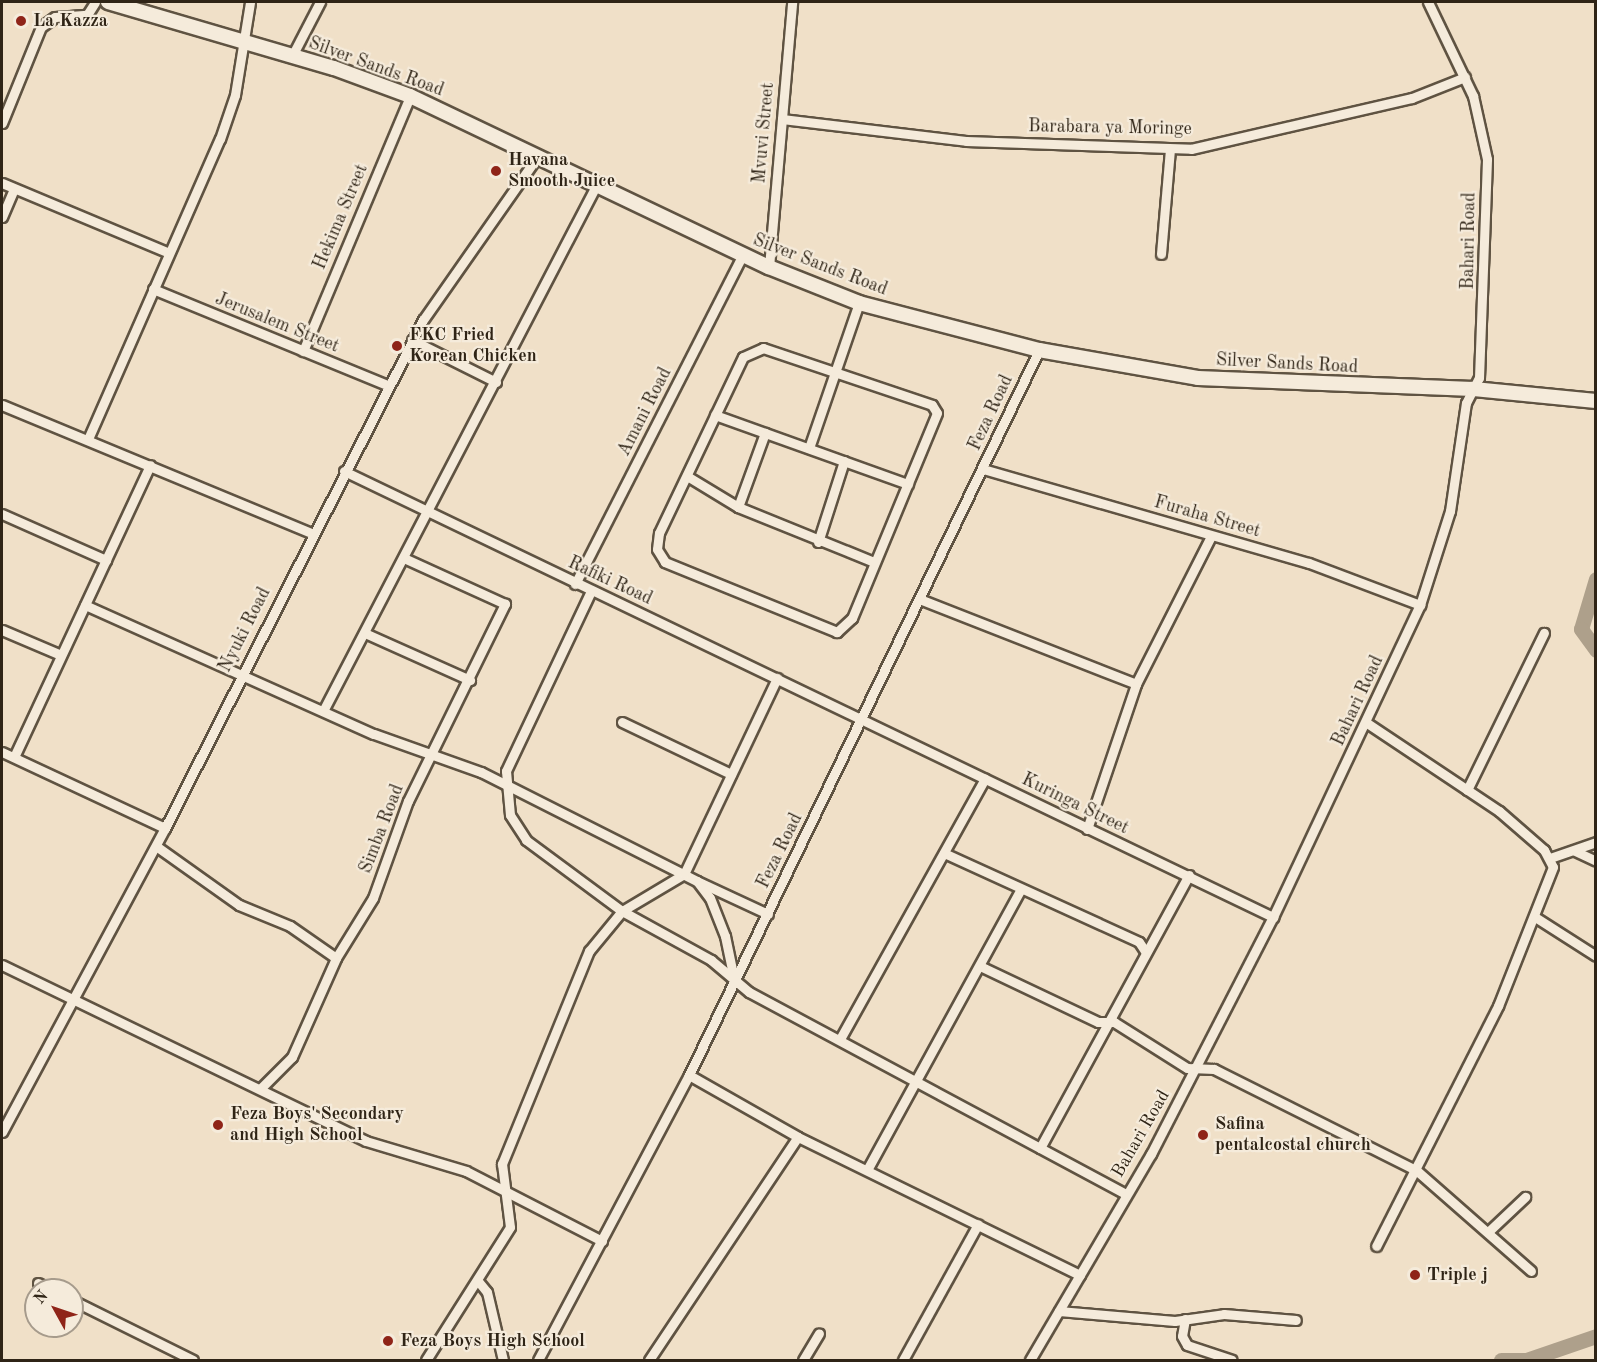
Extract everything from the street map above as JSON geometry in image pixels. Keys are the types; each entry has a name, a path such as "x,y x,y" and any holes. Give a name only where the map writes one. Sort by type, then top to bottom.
{"street":[{"path":"2,123 41,27 55,16 87,15 95,2"},
{"name":"Silver Sands Road","path":"108,2 244,41 410,96 769,267 859,303 1039,350 1198,378 1473,389 1595,401"},
{"path":"88,439 220,139 235,95 250,2"},
{"path":"292,56 320,2"},
{"name":"Mvuvi Street","path":"769,267 792,2"},
{"name":"Bahari Road","path":"1030,1360 1198,1067 1367,723 1420,604 1450,512 1484,315 1487,170 1483,127 1466,77 1428,2"},
{"name":"Barabara ya Moringe","path":"782,119 943,139 1170,149 1412,98 1466,77"},
{"name":"Hekima Street","path":"303,351 410,96"},
{"path":"1161,254 1170,149"},
{"name":"Nyuki Road","path":"2,1132 73,995 156,846 412,340 538,156"},
{"path":"2,183 169,253"},
{"path":"323,711 406,559 597,184"},
{"path":"2,217 14,189"},
{"name":"Amani Road","path":"575,584 743,254"},
{"name":"Jerusalem Street","path":"153,289 389,386"},
{"path":"809,448 859,303"},
{"path":"412,340 496,382"},
{"path":"763,348 836,370 935,408 936,423 849,624 830,633 665,562 657,549 658,533 715,415 752,349 763,348"},
{"name":"Feza Road","path":"538,1360 690,1075 922,600 1039,350"},
{"path":"2,405 313,534"},
{"path":"715,415 908,484"},
{"path":"738,507 765,433"},
{"path":"818,542 844,461"},
{"path":"14,757 150,465"},
{"name":"Furaha Street","path":"982,469 1350,576 1420,604"},
{"name":"Rafiki Road","path":"344,471 427,514 777,678 862,721"},
{"path":"687,476 738,507 818,542 874,562"},
{"path":"2,514 106,560"},
{"path":"1087,829 1136,684 1211,536"},
{"name":"Simba Road","path":"260,1089 292,1057 336,958 373,898 408,801 470,680 505,604 406,559"},
{"path":"591,591 504,784 510,815 526,840 622,911 711,960 735,981 1125,1194"},
{"path":"922,600 1136,684"},
{"path":"85,605 323,711 504,784 768,914"},
{"path":"2,630 61,655"},
{"path":"1467,790 1544,633"},
{"path":"367,634 470,680"},
{"path":"426,1360 510,1227 503,1194 502,1164 527,1110 544,1053 589,951 622,911 684,874 777,678"},
{"name":"Kuringa Street","path":"862,721 1087,829 1189,875 1272,917"},
{"path":"622,722 731,774"},
{"path":"1367,723 1467,790 1550,858 1553,877 1416,1170 1376,1246"},
{"path":"2,752 165,828"},
{"path":"840,1039 985,779"},
{"path":"1550,858 1596,842"},
{"path":"156,846 239,905 290,926 336,958"},
{"path":"1575,851 1596,861"},
{"path":"944,853 1139,942 1145,951"},
{"path":"1040,1148 1106,1022 1189,875"},
{"path":"697,881 710,898 725,936 735,981"},
{"path":"867,1170 982,967 1021,889"},
{"path":"1536,917 1596,956"},
{"path":"2,965 73,995 366,1141 466,1172 503,1194 602,1241"},
{"path":"982,967 1106,1022 1187,1068 1214,1069 1416,1170 1489,1231 1504,1251 1531,1271"},
{"path":"690,1075 798,1137 1080,1275"},
{"path":"649,1360 798,1137"},
{"path":"1489,1231 1525,1197"},
{"path":"903,1360 978,1224"},
{"path":"478,1281 487,1292 503,1360"},
{"path":"84,1306 190,1360"},
{"path":"1059,1311 1185,1319 1224,1314 1296,1320"},
{"path":"1185,1319 1182,1336 1187,1345 1232,1360"},
{"path":"803,1360 819,1332"}],"waterway":[{"path":"1596,579 1581,629 1596,650"},
{"path":"1501,1360 1526,1360 1596,1336"}],"place":[{"name":"La Kazza","path":"21,21"},
{"name":"Havana Smooth Juice","path":"496,171"},
{"name":"FKC Fried Korean Chicken","path":"397,346"},
{"name":"Feza Boys' Secondary and High School","path":"218,1125"},
{"name":"Safina pentalcostal church","path":"1203,1135"},
{"name":"Triple j","path":"1415,1275"},
{"name":"Feza Boys High School","path":"388,1341"}]}
